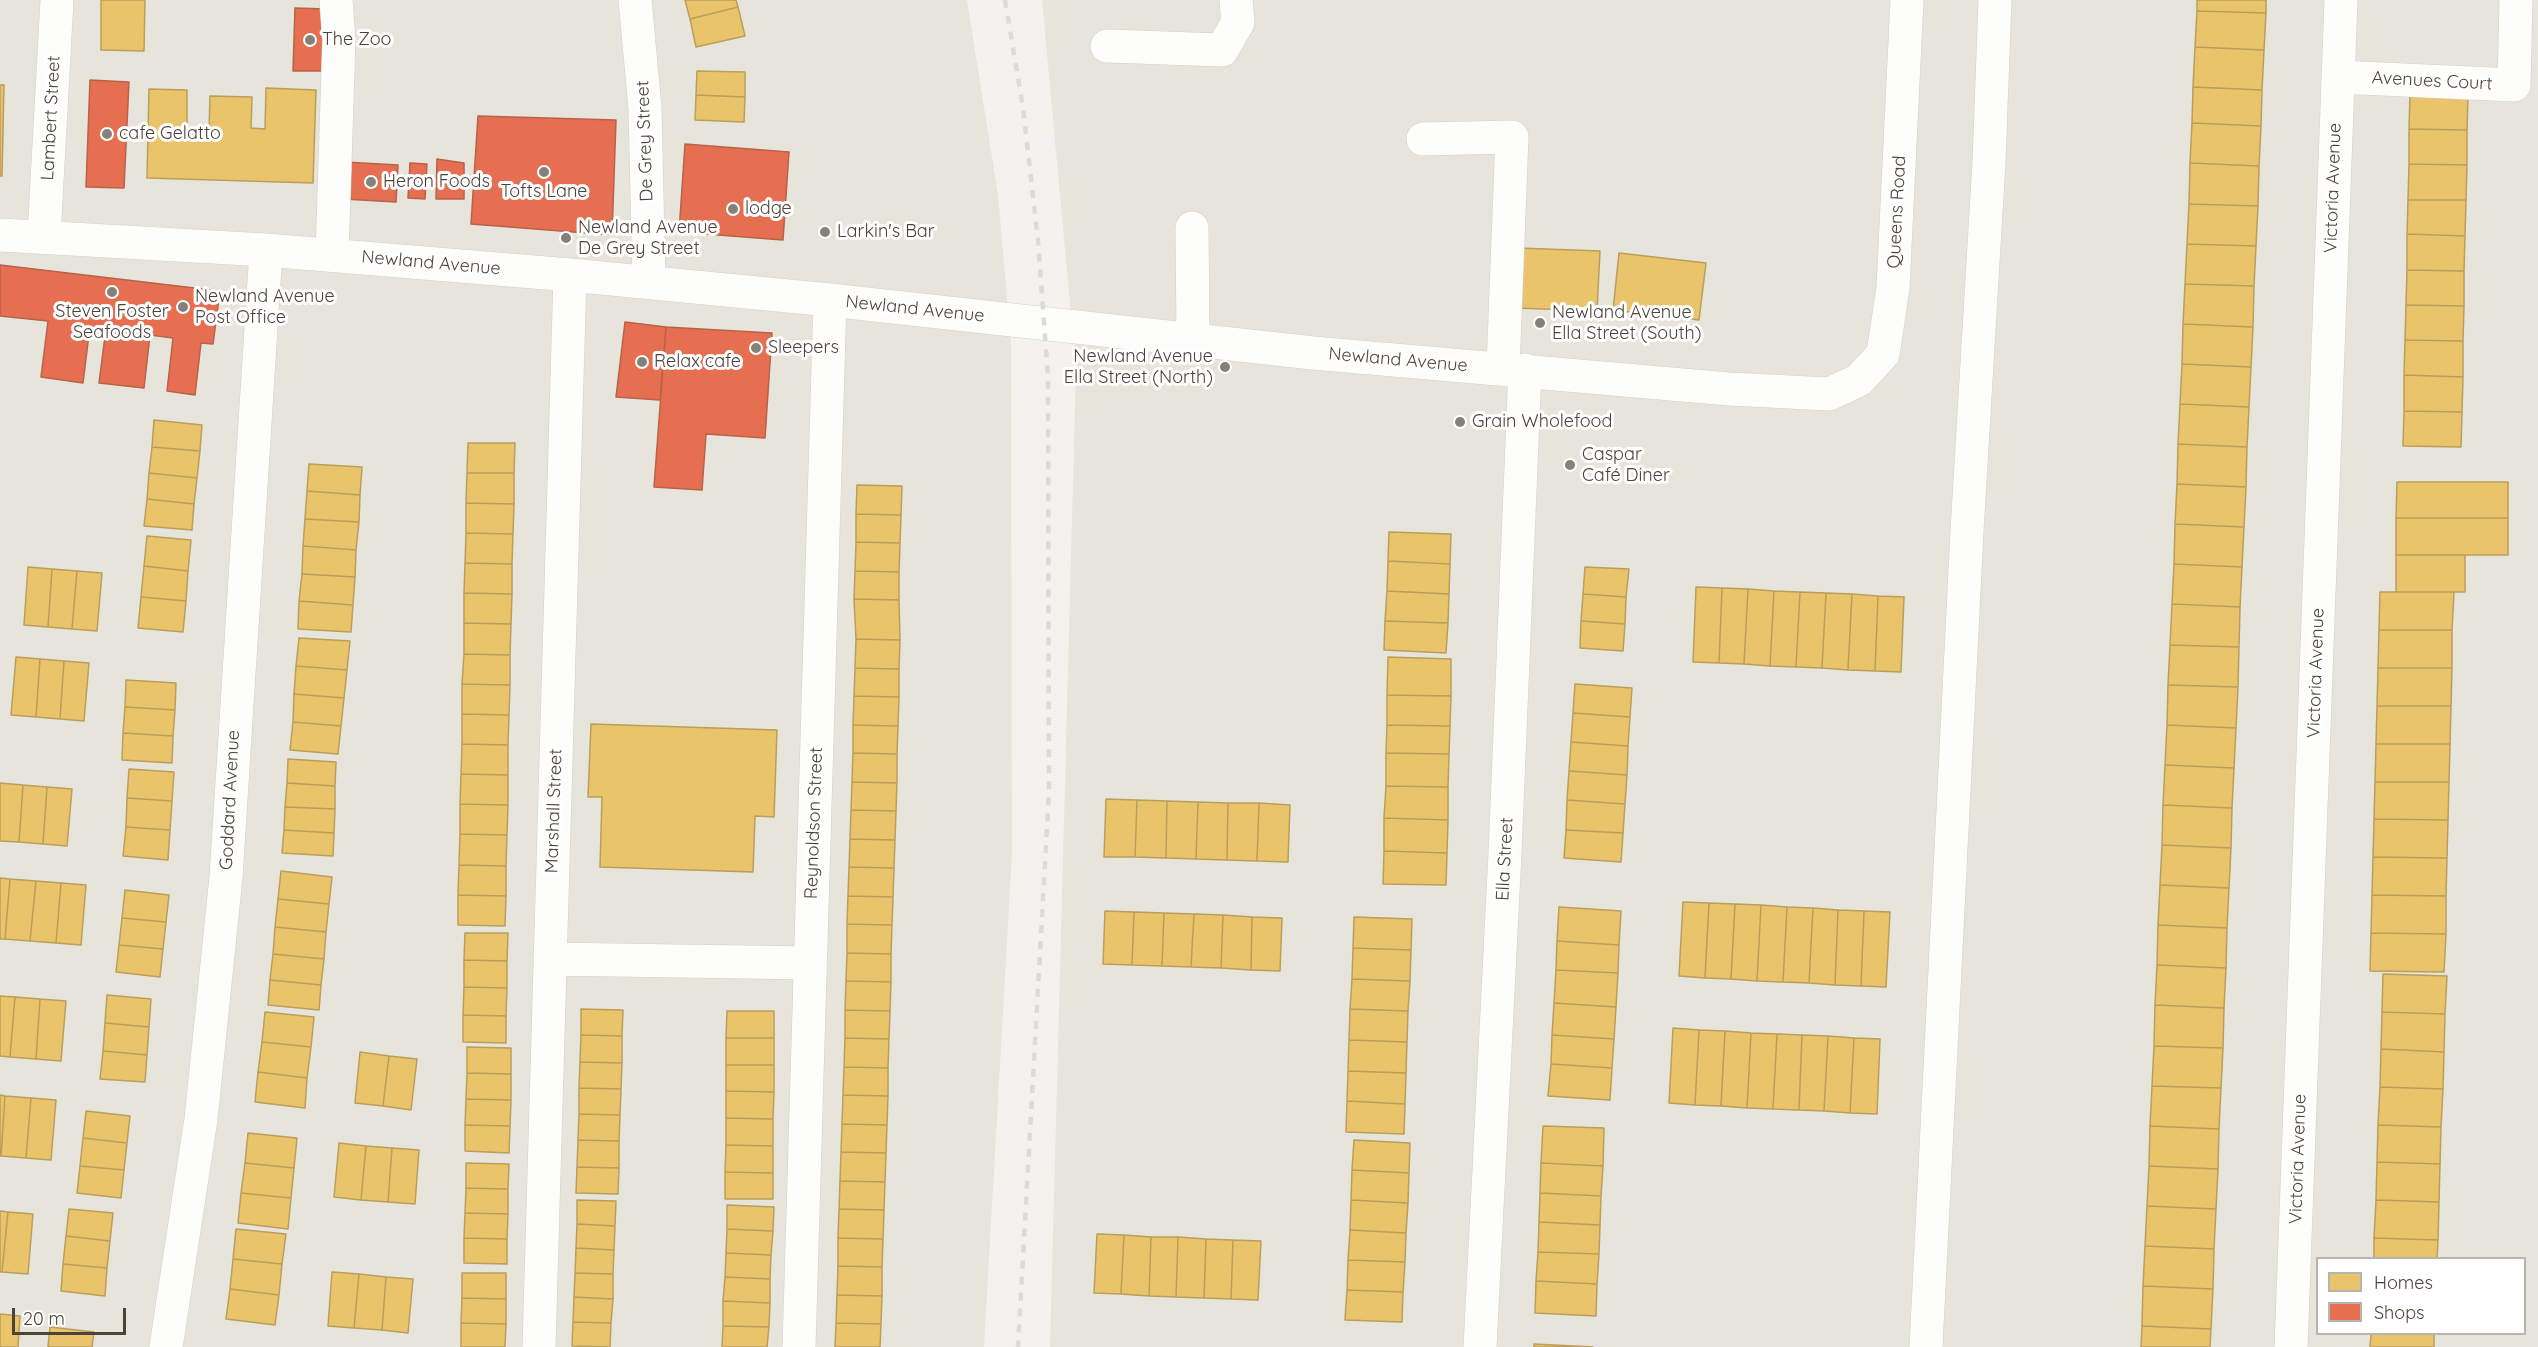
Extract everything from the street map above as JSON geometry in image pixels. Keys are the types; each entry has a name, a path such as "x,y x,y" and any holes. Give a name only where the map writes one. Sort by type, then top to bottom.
{"street":[{"name":"Lambert Street","path":"44,236 57,0"},
{"path":"332,255 339,40 336,0"},
{"name":"De Grey Street","path":"635,0 645,108 649,282"},
{"path":"1107,46 1222,50 1238,22 1236,0"},
{"name":"Queens Road","path":"1829,394 1859,380 1883,354 1893,288 1907,0"},
{"path":"1926,1347 1967,531 1988,174 1995,0"},
{"name":"Victoria Avenue","path":"2291,1347 2341,0"},
{"name":"Avenues Court","path":"2337,77 2526,85 2516,0"},
{"name":"Ella Street","path":"1423,138 1512,137 1514,369 1521,495 1480,1347"},
{"path":"1192,228 1193,339"},
{"name":"Newland Avenue","path":"0,235 266,250 570,275 830,300 1313,353 1729,389 1829,394"},
{"name":"Goddard Avenue","path":"166,1347 201,1119 226,877 266,250"},
{"name":"Marshall Street","path":"539,1347 570,275"},
{"name":"Reynoldson Street","path":"799,1347 830,300"},
{"path":"550,959 810,963"}],"shaded area":[{"path":"0,0 967,0 998,195 1011,342 1012,853 984,1347 0,1347"},
{"path":"1042,0 2538,0 2538,1347 1050,1347 1076,368"}],"building: Homes":[{"path":"101,0 145,0 144,51 101,50"},
{"path":"685,0 736,0 738,7 690,19"},
{"path":"2197,0 2266,0 2266,13 2197,11"},
{"path":"738,7 745,36 696,47 690,19"},
{"path":"2197,11 2266,13 2264,50 2195,47"},
{"path":"2195,47 2264,50 2262,90 2193,87"},
{"path":"697,71 745,72 745,97 696,95"},
{"path":"0,85 4,85 2,176 0,176"},
{"path":"2193,87 2262,90 2261,126 2192,123"},
{"path":"266,88 316,90 313,183 147,178 149,89 187,90 187,130 209,130 210,96 252,97 251,128 265,129"},
{"path":"2410,94 2468,95 2467,130 2409,129"},
{"path":"696,95 745,97 744,122 695,120"},
{"path":"2192,123 2261,126 2259,166 2190,163"},
{"path":"2409,129 2467,130 2467,165 2409,164"},
{"path":"2190,163 2259,166 2258,206 2189,204"},
{"path":"2409,164 2467,165 2466,200 2408,200"},
{"path":"2408,200 2466,200 2465,236 2407,234"},
{"path":"2189,204 2258,206 2256,246 2187,244"},
{"path":"2407,234 2465,236 2464,271 2407,270"},
{"path":"2187,244 2256,246 2254,286 2185,284"},
{"path":"1518,248 1600,251 1597,311 1516,308"},
{"path":"1619,253 1706,263 1699,320 1613,310"},
{"path":"2407,270 2464,271 2464,306 2406,305"},
{"path":"2185,284 2254,286 2253,327 2183,324"},
{"path":"2406,305 2464,306 2463,341 2405,340"},
{"path":"2183,324 2253,327 2251,367 2182,364"},
{"path":"2405,340 2463,341 2463,377 2404,375"},
{"path":"2182,364 2251,367 2249,407 2180,404"},
{"path":"2404,375 2463,377 2462,412 2404,411"},
{"path":"2180,404 2249,407 2247,447 2178,444"},
{"path":"2404,411 2462,412 2461,447 2403,446"},
{"path":"154,420 202,425 200,451 152,447"},
{"path":"468,443 515,443 514,473 467,473"},
{"path":"2178,444 2247,447 2246,487 2177,484"},
{"path":"152,447 200,451 197,478 149,473"},
{"path":"309,464 362,467 360,495 307,491"},
{"path":"149,473 197,478 194,504 147,499"},
{"path":"467,473 514,473 514,504 466,503"},
{"path":"2397,482 2508,482 2508,518 2396,518"},
{"path":"2177,484 2246,487 2244,527 2175,524"},
{"path":"857,485 902,486 901,515 856,514"},
{"path":"307,491 360,495 359,522 305,519"},
{"path":"147,499 194,504 192,530 144,526"},
{"path":"466,503 514,504 513,534 466,533"},
{"path":"856,514 901,515 900,543 856,542"},
{"path":"2396,518 2508,518 2508,555 2396,555"},
{"path":"305,519 359,522 356,550 303,546"},
{"path":"2175,524 2244,527 2242,567 2174,564"},
{"path":"1389,532 1451,534 1450,564 1388,561"},
{"path":"466,533 513,534 512,564 465,563"},
{"path":"147,536 191,540 188,571 144,566"},
{"path":"856,542 900,543 899,572 855,571"},
{"path":"303,546 356,550 355,577 302,574"},
{"path":"2396,555 2465,555 2465,592 2396,592"},
{"path":"1388,561 1450,564 1449,594 1387,591"},
{"path":"465,563 512,564 512,594 464,593"},
{"path":"2174,564 2242,567 2240,607 2172,604"},
{"path":"144,566 188,571 186,601 141,597"},
{"path":"28,567 52,569 48,627 24,625"},
{"path":"1585,567 1629,569 1626,597 1583,594"},
{"path":"52,569 77,571 72,629 48,627"},
{"path":"77,571 102,573 97,631 72,629"},
{"path":"855,571 899,572 899,600 854,599"},
{"path":"302,574 355,577 353,605 299,601"},
{"path":"1696,587 1722,588 1719,663 1693,662"},
{"path":"1722,588 1748,589 1744,664 1719,663"},
{"path":"1748,589 1774,591 1770,666 1744,664"},
{"path":"1387,591 1449,594 1448,623 1385,621"},
{"path":"1774,591 1800,592 1796,667 1770,666"},
{"path":"1800,592 1826,593 1822,668 1796,667"},
{"path":"2380,592 2454,592 2452,630 2379,630"},
{"path":"464,593 512,594 511,624 464,623"},
{"path":"1826,593 1852,594 1848,670 1822,668"},
{"path":"1583,594 1626,597 1625,624 1581,621"},
{"path":"1852,594 1878,596 1875,671 1848,670"},
{"path":"1878,596 1904,597 1901,672 1875,671"},
{"path":"141,597 186,601 183,632 138,628"},
{"path":"854,599 899,600 900,640 856,639"},
{"path":"299,601 353,605 351,632 298,629"},
{"path":"2172,604 2240,607 2239,647 2170,645"},
{"path":"1385,621 1448,623 1446,653 1384,650"},
{"path":"1581,621 1625,624 1623,651 1580,648"},
{"path":"464,623 511,624 510,655 464,654"},
{"path":"2379,630 2452,630 2452,668 2378,668"},
{"path":"299,638 350,641 347,670 296,666"},
{"path":"856,639 900,640 899,669 855,668"},
{"path":"2170,645 2239,647 2238,687 2168,685"},
{"path":"464,654 510,655 510,685 462,684"},
{"path":"16,657 40,659 36,717 11,715"},
{"path":"1388,657 1451,659 1451,696 1387,695"},
{"path":"40,659 64,661 60,719 36,717"},
{"path":"64,661 89,663 84,721 60,719"},
{"path":"296,666 347,670 344,698 294,694"},
{"path":"855,668 899,669 899,697 854,696"},
{"path":"2378,668 2452,668 2451,706 2377,706"},
{"path":"126,680 176,683 175,710 125,707"},
{"path":"462,684 510,685 509,715 462,714"},
{"path":"1575,684 1632,688 1630,717 1573,713"},
{"path":"2168,685 2238,687 2236,728 2167,725"},
{"path":"294,694 344,698 341,726 293,722"},
{"path":"1387,695 1451,696 1450,726 1387,725"},
{"path":"854,696 899,697 898,726 853,725"},
{"path":"2377,706 2451,706 2450,744 2376,744"},
{"path":"125,707 175,710 173,736 123,733"},
{"path":"1573,713 1630,717 1628,746 1571,742"},
{"path":"462,714 509,715 508,745 462,744"},
{"path":"293,722 341,726 338,754 290,750"},
{"path":"591,724 777,730 774,817 755,816 753,872 600,867 602,797 588,797"},
{"path":"853,725 898,726 897,754 853,753"},
{"path":"1387,725 1450,726 1449,754 1386,753"},
{"path":"2167,725 2236,728 2234,768 2165,765"},
{"path":"123,733 173,736 172,763 122,760"},
{"path":"1571,742 1628,746 1627,775 1569,771"},
{"path":"462,744 508,745 508,775 461,774"},
{"path":"2376,744 2450,744 2449,782 2375,782"},
{"path":"853,753 897,754 897,783 852,782"},
{"path":"1386,753 1449,754 1448,787 1386,786"},
{"path":"288,759 336,762 335,786 287,783"},
{"path":"2165,765 2234,768 2232,808 2163,805"},
{"path":"129,769 174,772 172,801 127,798"},
{"path":"1569,771 1627,775 1625,804 1567,800"},
{"path":"461,774 508,775 508,805 460,804"},
{"path":"852,782 897,783 896,811 851,810"},
{"path":"2375,782 2449,782 2448,820 2374,819"},
{"path":"0,783 23,785 19,842 0,841"},
{"path":"287,783 335,786 335,809 285,807"},
{"path":"23,785 47,787 43,844 19,842"},
{"path":"1386,786 1448,787 1448,820 1384,818"},
{"path":"47,787 72,789 67,846 43,844"},
{"path":"127,798 172,801 170,830 126,827"},
{"path":"1106,799 1137,800 1135,857 1104,857"},
{"path":"1137,800 1167,801 1166,858 1135,857"},
{"path":"1567,800 1625,804 1623,833 1566,830"},
{"path":"1167,801 1198,802 1196,859 1166,858"},
{"path":"1198,802 1228,803 1227,860 1196,859"},
{"path":"1228,803 1259,803 1257,861 1227,860"},
{"path":"1259,803 1290,805 1288,862 1257,861"},
{"path":"460,804 508,805 507,835 460,834"},
{"path":"2163,805 2232,808 2231,848 2162,845"},
{"path":"285,807 335,809 334,833 284,830"},
{"path":"851,810 896,811 895,840 850,839"},
{"path":"1384,818 1448,820 1447,853 1384,851"},
{"path":"2374,819 2448,820 2447,858 2373,857"},
{"path":"126,827 170,830 168,860 123,856"},
{"path":"284,830 334,833 333,856 282,853"},
{"path":"1566,830 1623,833 1621,862 1564,858"},
{"path":"460,834 507,835 506,866 459,865"},
{"path":"850,839 895,840 894,868 849,867"},
{"path":"2162,845 2231,848 2229,888 2160,885"},
{"path":"1384,851 1447,853 1446,885 1383,884"},
{"path":"2373,857 2447,858 2446,896 2372,895"},
{"path":"459,865 506,866 506,896 458,895"},
{"path":"849,867 894,868 893,897 848,896"},
{"path":"281,871 332,877 329,904 278,899"},
{"path":"0,878 10,879 5,939 0,939"},
{"path":"10,879 36,881 30,941 5,939"},
{"path":"36,881 61,883 56,943 30,941"},
{"path":"61,883 86,885 81,945 56,943"},
{"path":"2160,885 2229,888 2227,928 2158,925"},
{"path":"125,890 169,895 166,922 122,918"},
{"path":"458,895 506,896 505,926 458,925"},
{"path":"2372,895 2446,896 2446,934 2371,933"},
{"path":"848,896 893,897 892,925 847,924"},
{"path":"278,899 329,904 326,932 275,927"},
{"path":"1683,902 1709,903 1705,978 1679,976"},
{"path":"1709,903 1735,904 1731,979 1705,978"},
{"path":"1735,904 1761,905 1757,981 1731,979"},
{"path":"1761,905 1787,907 1783,982 1757,981"},
{"path":"1559,907 1621,911 1619,945 1557,941"},
{"path":"1787,907 1813,908 1809,983 1783,982"},
{"path":"1813,908 1838,910 1835,985 1809,983"},
{"path":"1838,910 1864,911 1861,986 1835,985"},
{"path":"1105,911 1134,912 1132,965 1103,964"},
{"path":"1864,911 1890,912 1886,987 1861,986"},
{"path":"1134,912 1164,913 1162,966 1132,965"},
{"path":"1164,913 1194,914 1191,967 1162,966"},
{"path":"1194,914 1223,915 1221,968 1191,967"},
{"path":"1223,915 1252,917 1251,970 1221,968"},
{"path":"1252,917 1282,918 1280,971 1251,970"},
{"path":"1354,917 1412,919 1411,950 1353,948"},
{"path":"122,918 166,922 163,949 119,945"},
{"path":"847,924 892,925 891,954 847,953"},
{"path":"2158,925 2227,928 2226,968 2157,965"},
{"path":"275,927 326,932 324,959 273,954"},
{"path":"465,933 508,933 507,961 464,960"},
{"path":"2371,933 2446,934 2444,972 2370,971"},
{"path":"1557,941 1619,945 1618,973 1556,970"},
{"path":"119,945 163,949 160,977 116,972"},
{"path":"1353,948 1411,950 1410,981 1352,979"},
{"path":"847,953 891,954 891,982 846,981"},
{"path":"273,954 324,959 321,985 270,980"},
{"path":"464,960 507,961 507,988 464,987"},
{"path":"2157,965 2226,968 2224,1008 2155,1005"},
{"path":"1556,970 1618,973 1616,1007 1554,1003"},
{"path":"2383,974 2447,976 2445,1014 2382,1012"},
{"path":"1352,979 1410,981 1408,1011 1350,1009"},
{"path":"270,980 321,985 319,1010 268,1005"},
{"path":"846,981 891,982 890,1011 845,1010"},
{"path":"464,987 507,988 506,1016 463,1015"},
{"path":"107,995 151,999 149,1027 105,1023"},
{"path":"0,996 15,997 10,1057 0,1056"},
{"path":"15,997 40,999 36,1059 10,1057"},
{"path":"40,999 66,1001 61,1061 36,1059"},
{"path":"1554,1003 1616,1007 1614,1039 1552,1035"},
{"path":"2155,1005 2224,1008 2223,1048 2154,1046"},
{"path":"581,1009 623,1010 622,1036 581,1035"},
{"path":"1350,1009 1408,1011 1407,1042 1349,1040"},
{"path":"845,1010 890,1011 889,1039 845,1038"},
{"path":"727,1011 774,1011 774,1038 726,1038"},
{"path":"265,1012 314,1017 311,1047 262,1042"},
{"path":"2382,1012 2445,1014 2444,1052 2381,1049"},
{"path":"463,1015 506,1016 506,1043 463,1042"},
{"path":"105,1023 149,1027 147,1055 103,1051"},
{"path":"1673,1028 1699,1030 1695,1105 1669,1103"},
{"path":"1699,1030 1725,1031 1721,1106 1695,1105"},
{"path":"1725,1031 1751,1033 1747,1108 1721,1106"},
{"path":"1751,1033 1777,1034 1773,1109 1747,1108"},
{"path":"1777,1034 1802,1035 1799,1110 1773,1109"},
{"path":"581,1035 622,1036 622,1063 580,1062"},
{"path":"1552,1035 1614,1039 1612,1068 1551,1064"},
{"path":"1802,1035 1828,1036 1824,1111 1799,1110"},
{"path":"1828,1036 1854,1038 1850,1113 1824,1111"},
{"path":"726,1038 774,1038 774,1065 726,1065"},
{"path":"845,1038 889,1039 888,1068 844,1067"},
{"path":"1854,1038 1880,1039 1877,1114 1850,1113"},
{"path":"1349,1040 1407,1042 1406,1073 1348,1071"},
{"path":"262,1042 311,1047 307,1078 258,1072"},
{"path":"2154,1046 2223,1048 2221,1088 2152,1086"},
{"path":"467,1047 511,1048 511,1074 467,1073"},
{"path":"2381,1049 2444,1052 2443,1089 2380,1087"},
{"path":"103,1051 147,1055 145,1082 100,1079"},
{"path":"360,1052 389,1056 383,1106 355,1103"},
{"path":"389,1056 417,1059 411,1110 383,1106"},
{"path":"580,1062 622,1063 621,1089 579,1088"},
{"path":"1551,1064 1612,1068 1610,1100 1548,1096"},
{"path":"726,1065 774,1065 774,1092 726,1091"},
{"path":"844,1067 888,1068 888,1096 843,1095"},
{"path":"1348,1071 1406,1073 1405,1104 1347,1101"},
{"path":"258,1072 307,1078 305,1108 255,1102"},
{"path":"467,1073 511,1074 511,1100 466,1099"},
{"path":"2152,1086 2221,1088 2219,1129 2150,1126"},
{"path":"2380,1087 2443,1089 2441,1127 2378,1125"},
{"path":"579,1088 621,1089 620,1115 579,1114"},
{"path":"726,1091 774,1092 773,1119 726,1118"},
{"path":"0,1095 5,1096 1,1156 0,1156"},
{"path":"843,1095 888,1096 887,1125 842,1124"},
{"path":"5,1096 31,1098 26,1158 1,1156"},
{"path":"31,1098 56,1100 51,1160 26,1158"},
{"path":"466,1099 511,1100 510,1126 465,1125"},
{"path":"1347,1101 1405,1104 1404,1134 1346,1132"},
{"path":"86,1111 130,1116 127,1143 83,1138"},
{"path":"579,1114 620,1115 619,1141 578,1140"},
{"path":"726,1118 773,1119 773,1146 726,1145"},
{"path":"842,1124 887,1125 886,1153 841,1152"},
{"path":"465,1125 510,1126 509,1153 465,1151"},
{"path":"2378,1125 2441,1127 2440,1164 2377,1162"},
{"path":"1543,1126 1604,1128 1603,1166 1541,1163"},
{"path":"2150,1126 2219,1129 2218,1169 2149,1166"},
{"path":"248,1133 297,1138 294,1168 245,1163"},
{"path":"83,1138 127,1143 124,1170 80,1166"},
{"path":"578,1140 619,1141 619,1168 577,1167"},
{"path":"1354,1140 1410,1143 1409,1173 1352,1170"},
{"path":"339,1143 366,1146 361,1200 334,1197"},
{"path":"726,1145 773,1146 773,1173 725,1172"},
{"path":"366,1146 392,1148 388,1202 361,1200"},
{"path":"392,1148 419,1150 415,1204 388,1202"},
{"path":"841,1152 886,1153 885,1182 840,1181"},
{"path":"2377,1162 2440,1164 2439,1202 2376,1200"},
{"path":"245,1163 294,1168 291,1198 241,1193"},
{"path":"466,1163 509,1164 508,1189 466,1188"},
{"path":"1541,1163 1603,1166 1601,1196 1540,1193"},
{"path":"80,1166 124,1170 121,1198 77,1193"},
{"path":"2149,1166 2218,1169 2216,1209 2147,1206"},
{"path":"577,1167 619,1168 618,1194 576,1193"},
{"path":"1352,1170 1409,1173 1408,1203 1351,1200"},
{"path":"725,1172 773,1173 773,1199 725,1199"},
{"path":"840,1181 885,1182 884,1210 839,1209"},
{"path":"466,1188 508,1189 508,1214 465,1213"},
{"path":"241,1193 291,1198 288,1229 238,1223"},
{"path":"1540,1193 1601,1196 1600,1225 1539,1222"},
{"path":"577,1200 616,1201 615,1226 577,1224"},
{"path":"1351,1200 1408,1203 1406,1233 1350,1230"},
{"path":"2376,1200 2439,1202 2438,1240 2374,1238"},
{"path":"727,1205 774,1207 773,1231 727,1229"},
{"path":"2147,1206 2216,1209 2214,1249 2145,1246"},
{"path":"69,1209 113,1213 110,1241 66,1236"},
{"path":"839,1209 884,1210 883,1239 838,1238"},
{"path":"0,1211 8,1212 2,1272 0,1272"},
{"path":"8,1212 33,1214 28,1274 2,1272"},
{"path":"465,1213 508,1214 507,1239 464,1238"},
{"path":"1539,1222 1600,1225 1599,1254 1538,1252"},
{"path":"577,1224 615,1226 614,1250 576,1248"},
{"path":"236,1229 286,1234 282,1264 233,1259"},
{"path":"727,1229 773,1231 771,1255 726,1253"},
{"path":"1350,1230 1406,1233 1405,1262 1348,1260"},
{"path":"1097,1234 1124,1235 1121,1294 1094,1293"},
{"path":"1124,1235 1151,1237 1149,1296 1121,1294"},
{"path":"66,1236 110,1241 107,1268 63,1264"},
{"path":"1151,1237 1178,1237 1176,1297 1149,1296"},
{"path":"1178,1237 1206,1239 1204,1298 1176,1297"},
{"path":"464,1238 507,1239 507,1264 464,1263"},
{"path":"838,1238 883,1239 882,1267 838,1266"},
{"path":"2374,1238 2438,1240 2437,1257 2374,1257"},
{"path":"1206,1239 1233,1240 1231,1299 1204,1298"},
{"path":"1233,1240 1261,1241 1258,1300 1231,1299"},
{"path":"2145,1246 2214,1249 2213,1289 2143,1286"},
{"path":"576,1248 614,1250 613,1274 575,1273"},
{"path":"1538,1252 1599,1254 1597,1284 1536,1281"},
{"path":"726,1253 771,1255 770,1279 725,1277"},
{"path":"233,1259 282,1264 279,1295 230,1289"},
{"path":"1348,1260 1405,1262 1403,1292 1347,1290"},
{"path":"63,1264 107,1268 105,1296 61,1291"},
{"path":"838,1266 882,1267 882,1296 837,1295"},
{"path":"332,1272 359,1274 354,1328 328,1326"},
{"path":"462,1273 506,1273 506,1299 462,1298"},
{"path":"575,1273 613,1274 613,1299 574,1297"},
{"path":"359,1274 386,1277 382,1330 354,1328"},
{"path":"386,1277 413,1279 408,1333 382,1330"},
{"path":"725,1277 770,1279 770,1303 723,1301"},
{"path":"1536,1281 1597,1284 1596,1316 1535,1313"},
{"path":"2143,1286 2213,1289 2211,1329 2142,1326"},
{"path":"230,1289 279,1295 275,1325 226,1319"},
{"path":"1347,1290 1403,1292 1402,1322 1345,1320"},
{"path":"837,1295 882,1296 881,1324 836,1323"},
{"path":"574,1297 613,1299 611,1323 573,1322"},
{"path":"462,1298 506,1299 506,1324 461,1323"},
{"path":"723,1301 770,1303 769,1327 723,1326"},
{"path":"0,1314 20,1316 18,1347 0,1347"},
{"path":"573,1322 611,1323 610,1347 572,1346"},
{"path":"461,1323 506,1324 505,1347 461,1347"},
{"path":"836,1323 881,1324 880,1347 835,1347"},
{"path":"723,1326 769,1327 767,1347 722,1347"},
{"path":"2142,1326 2211,1329 2210,1347 2141,1347"},
{"path":"50,1327 94,1332 92,1347 48,1347"},
{"path":"2371,1335 2434,1335 2434,1347 2370,1347"},
{"path":"1534,1344 1593,1347 1534,1347"}],"building: Shops":[{"name":"The Zoo","path":"295,8 326,9 326,71 293,71"},
{"name":"cafe Gelatto","path":"90,80 129,82 124,188 86,187"},
{"name":"Tofts Lane","path":"478,116 616,120 612,235 471,224"},
{"name":"lodge","path":"685,144 789,152 783,240 679,232"},
{"path":"437,159 464,163 464,199 436,199"},
{"name":"Heron Foods","path":"345,162 398,165 396,202 343,199"},
{"path":"410,163 427,164 425,199 408,198"},
{"path":"0,265 220,291 213,344 201,343 195,395 167,391 173,338 150,335 144,388 99,383 105,336 89,334 83,383 41,377 48,321 0,316"},
{"name":"Relax cafe","path":"625,322 666,327 660,400 616,397"},
{"path":"666,327 772,333 765,438 706,434 702,490 654,487"}],"railway":[{"path":"1005,0 1023,108 1038,241 1048,377 1049,792 1018,1347"}],"place":[{"name":"The Zoo","path":"310,40"},
{"name":"cafe Gelatto","path":"107,134"},
{"name":"Tofts Lane","path":"544,172"},
{"name":"Heron Foods","path":"371,182"},
{"name":"lodge","path":"733,209"},
{"name":"Larkin's Bar","path":"825,232"},
{"name":"Newland Avenue De Grey Street","path":"566,238"},
{"name":"Steven Foster Seafoods","path":"112,292"},
{"name":"Newland Avenue Post Office","path":"183,307"},
{"name":"Newland Avenue Ella Street (South)","path":"1540,323"},
{"name":"Sleepers","path":"756,348"},
{"name":"Relax cafe","path":"642,362"},
{"name":"Newland Avenue Ella Street (North)","path":"1225,367"},
{"name":"Grain Wholefood","path":"1460,422"},
{"name":"Caspar Café Diner","path":"1570,465"}]}
